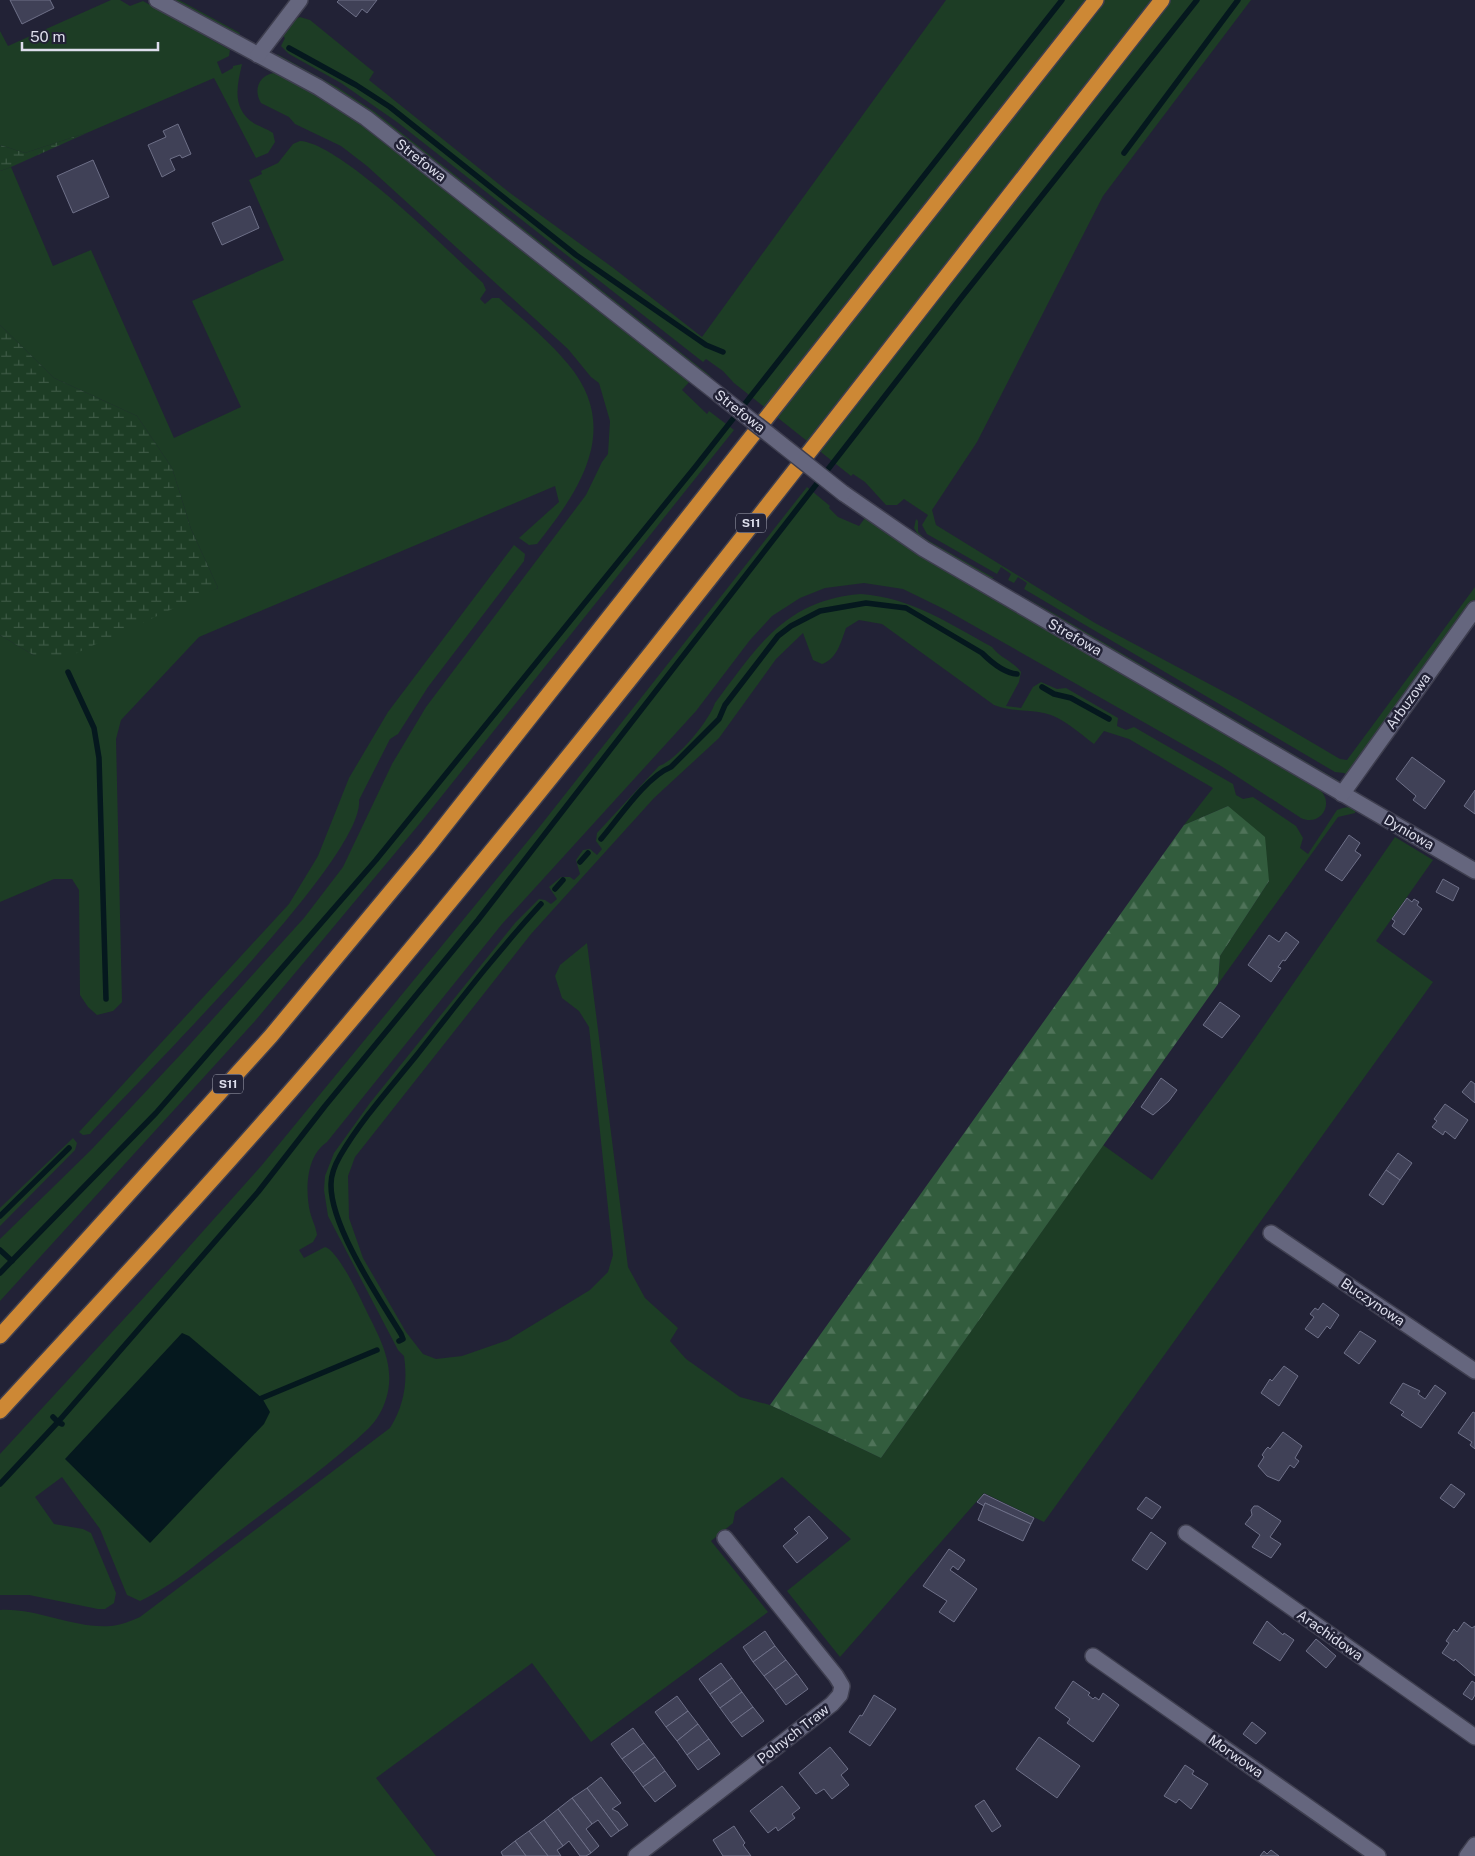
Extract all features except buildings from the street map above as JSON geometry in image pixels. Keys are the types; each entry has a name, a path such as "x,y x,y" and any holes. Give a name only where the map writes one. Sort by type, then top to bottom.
{"highway":[{"name":"S11","path":"0,1336 271,1036 427,848 1096,0"},
{"name":"S11","path":"0,1411 228,1162 466,882 615,697 1162,0"}],"street":[{"name":"Strefowa","path":"157,0 318,87 366,118 844,493 924,549 1342,794"},
{"path":"258,55 300,0"},
{"name":"Arbuzowa","path":"1342,794 1475,609"},
{"name":"Dyniowa","path":"1342,794 1475,871"},
{"name":"Buczynowa","path":"1271,1233 1475,1371"},
{"name":"Arachidowa","path":"1186,1533 1475,1737"},
{"name":"Polnych Traw","path":"636,1856 832,1704 840,1695 842,1686 836,1676 725,1538"},
{"name":"Morwowa","path":"1093,1656 1378,1856"},
{"path":"1467,1856 1475,1845"}],"green space":[{"path":"111,0 120,0 130,6 143,1 230,50 229,56 217,62 222,74 233,68 233,66 242,64 238,89 239,104 247,118 273,133 275,142 268,153 256,158 214,78 89,132 25,153 0,145 0,31 8,46"},
{"path":"171,0 179,0 240,33 237,37"},
{"path":"946,0 1251,0 1103,196 977,442 932,510 936,525 1095,623 1243,702 1340,759 1347,760 1475,587 1475,601 1349,776 1344,773 1335,772 1024,589 1027,583 1018,577 1014,583 1008,580 1011,574 1001,567 997,574 927,534 922,525 928,515 904,499 897,505 886,505 865,482 853,474 851,476 734,383 723,371 706,359 703,362 397,122 341,83 289,54 281,46 285,38 281,34 292,20 300,17 310,20 374,72 369,80 510,193 612,267 702,337"},
{"path":"277,54 337,87 375,112 712,377 698,370 369,111 281,59"},
{"path":"274,73 314,93 383,140 690,381 682,390 707,414 709,411 734,430 421,822 255,1021 0,1301 0,1239 91,1150 304,918 343,867 392,764 426,707 586,495 602,462 608,454 610,421 599,383 591,377 568,349 367,166 341,146 295,124 289,117 261,103 258,93 259,84 269,74"},
{"path":"89,132 0,171 0,145 25,153"},
{"path":"300,141 318,146 341,160 394,201 483,283 486,290 480,299 485,304 492,298 499,298 560,355 584,388 592,412 593,435 589,458 568,502 537,544 529,545 519,538 559,502 555,486 199,637 121,720 116,739 122,1002 113,1011 97,1015 88,1007 80,995 79,890 72,879 54,879 0,902 0,635 35,656 218,588 191,529 172,468 137,416 54,378 0,325 0,171 11,167 53,266 91,250 174,438 241,407 192,301 284,260 249,180 262,174 261,171 278,163 293,144"},
{"path":"0,325 54,378 137,416 172,468 191,529 218,588 68,657 35,656 0,635"},
{"path":"807,487 830,506 829,508 838,517 859,526 865,518 921,556 1320,790 1326,802 1323,813 1314,819 1301,818 1221,766 946,610 903,589 864,583 825,588 800,598 772,616 750,640 696,711 502,924 315,1156 309,1174 308,1203 317,1235 313,1242 299,1250 304,1258 325,1247 330,1250 352,1282 380,1339 388,1362 389,1386 383,1407 375,1422 353,1443 302,1484 176,1580 140,1601 127,1595 100,1529 62,1477 35,1497 54,1524 83,1529 91,1533 116,1593 114,1603 105,1609 98,1609 29,1595 0,1595 0,1454 262,1165 541,825"},
{"path":"916,519 918,521 918,532 924,538 994,578 991,579 920,538 914,528"},
{"path":"514,545 525,554 524,561 428,687 398,734 390,739 359,800 351,829 326,869 289,917 244,969 90,1134 83,1135 79,1132 289,904 318,856 349,778 388,712"},
{"path":"861,594 879,596 913,606 992,647 1021,672 1019,682 1006,706 1021,708 1033,687 1041,682 1057,689 1066,688 1118,718 1117,726 1126,730 1134,727 1233,784 1236,795 1243,799 1253,797 1296,826 1303,838 1300,848 1308,854 1337,810 1351,807 1356,809 1355,813 1338,817 1218,984 1220,956 1269,881 1228,806 1184,825 1213,788 1129,739 1104,731 1094,744 1070,726 1051,715 1007,709 994,705 882,624 859,620 846,628 835,654 822,664 813,660 803,633 776,659 719,738 654,798 531,934 355,1157 348,1176 349,1218 363,1258 406,1332 423,1354 436,1359 462,1356 508,1340 590,1290 608,1272 613,1255 589,1027 579,1011 562,998 555,976 560,965 587,943 628,1267 645,1298 678,1328 670,1341 686,1359 740,1397 770,1405 881,1458 1103,1145 1152,1180 1236,1066 1395,837 1433,860 1376,941 1433,982 1044,1522 984,1493 840,1657 787,1591 851,1539 782,1477 735,1512 733,1523 711,1541 768,1612 591,1742 532,1663 376,1778 436,1856 0,1856 0,1610 28,1612 69,1622 97,1626 118,1625 140,1617 390,1428 399,1411 404,1393 404,1356 398,1350 328,1216 324,1190 325,1176 334,1153 370,1103 515,923 539,899 551,904 557,899 549,887 561,877 570,877 574,880 580,874 576,860 583,850 590,849 597,855 602,849 596,841 597,833 659,766 674,756 692,739 712,711 715,703 760,645 792,616 812,606 835,598"},
{"path":"1021,594 1339,781 1335,781 1136,665"},
{"path":"1228,806 1265,837 1269,881 1220,956 1218,984 881,1458 770,1405 1184,825"},
{"path":"73,1138 77,1143 75,1150 0,1226 0,1208"}],"water":[{"path":"182,1333 189,1336 262,1398 270,1412 264,1424 150,1543 65,1459"}],"waterway":[{"path":"0,1273 156,1113 376,860 696,466 1062,0"},
{"path":"62,1424 58,1422 258,1192 325,1106 478,920 961,298 1197,0"},
{"path":"1124,153 1238,0"},
{"path":"289,48 356,85 390,107 576,255 706,345 723,352"},
{"path":"601,839 643,789 662,772 671,767 719,719 725,705 778,636 791,626 820,611 866,603 906,608 982,653 1003,669 1017,674"},
{"path":"68,672 94,728 99,758 106,999"},
{"path":"1042,687 1054,694 1071,698 1109,719"},
{"path":"580,862 588,853"},
{"path":"555,889 563,880"},
{"path":"399,1341 403,1339 401,1334 357,1261 338,1220 331,1184 334,1169 348,1143 376,1104 493,959 541,904"},
{"path":"0,1216 69,1148"},
{"path":"0,1250 12,1261"},
{"path":"262,1398 377,1350"},
{"path":"0,1484 58,1422 53,1417"}]}
